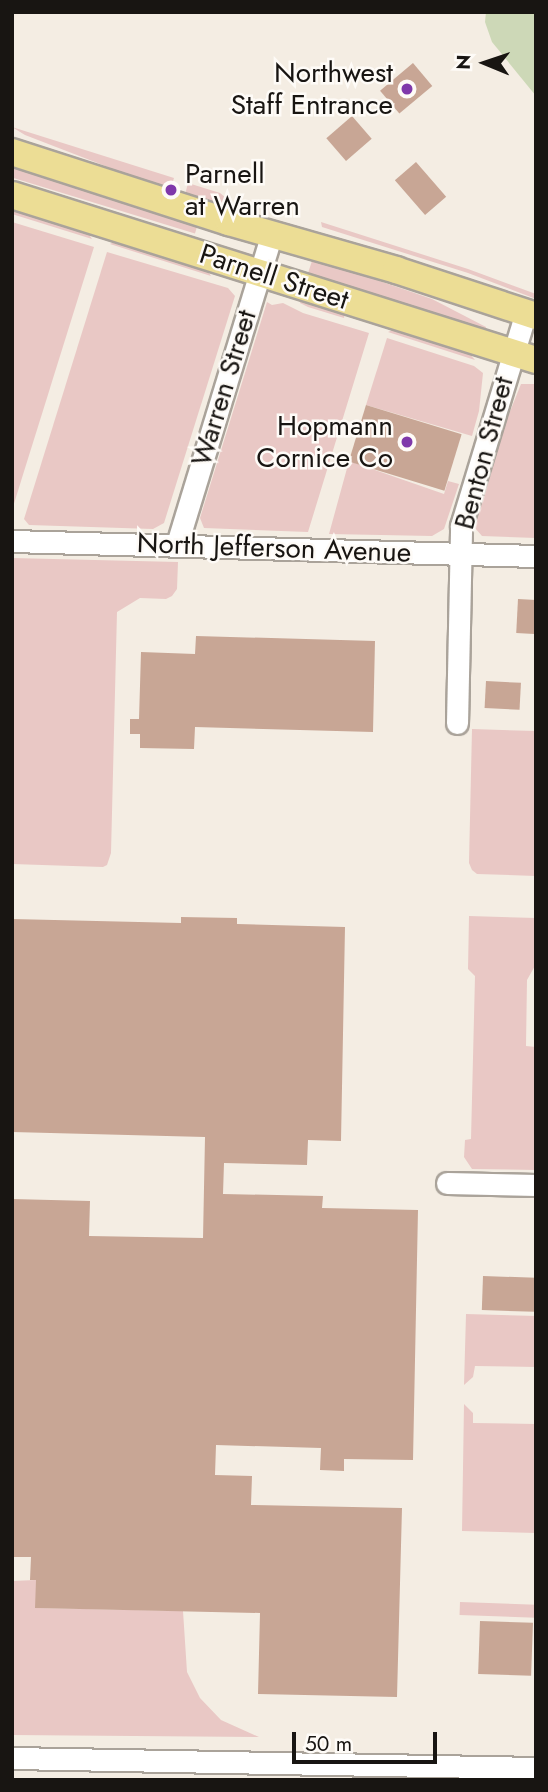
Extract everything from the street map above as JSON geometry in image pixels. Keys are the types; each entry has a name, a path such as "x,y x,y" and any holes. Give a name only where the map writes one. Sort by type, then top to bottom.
{"main road":[{"name":"Parnell Street","path":"12,152 531,314"},
{"name":"Parnell Street","path":"12,195 524,356"}],"street":[{"name":"Warren Street","path":"177,544 272,233"},
{"name":"Benton Street","path":"457,723 462,518 524,356 531,314"},
{"name":"North Jefferson Avenue","path":"12,541 536,556"},
{"path":"447,1183 536,1185"},
{"path":"12,1758 434,1773 536,1768"}],"shaded area":[{"path":"486,12 536,12 536,96 492,42 485,22"},
{"path":"12,127 174,178 170,191 25,135"},
{"path":"12,165 198,222 195,233 12,178"},
{"path":"188,183 220,193 231,202 224,207 185,195"},
{"path":"12,210 88,233 92,239 12,214"},
{"path":"12,222 94,247 12,510"},
{"path":"321,222 468,269 536,294 536,299 468,273 322,227"},
{"path":"114,242 207,270 211,276 110,244"},
{"path":"107,252 228,288 235,296 164,523 153,529 29,525 24,519"},
{"path":"313,258 432,299 486,327 486,334 322,281 308,273"},
{"path":"301,299 345,313 344,318 308,307 300,303"},
{"path":"267,302 272,305 283,303 303,313 369,333 308,532 204,528 200,518"},
{"path":"395,329 469,353 475,360 388,332"},
{"path":"387,338 474,366 483,373 479,411 472,436 366,405"},
{"path":"521,384 536,384 536,538 482,536 475,528 476,520 505,424"},
{"path":"349,461 444,494 448,481 459,484 444,529 432,536 329,534"},
{"path":"12,558 178,562 177,589 172,596 166,599 140,598 117,612 111,853 107,865 103,867 12,864"},
{"path":"472,729 536,731 536,876 477,874 472,870 469,863"},
{"path":"469,916 536,918 536,964 527,980 526,1046 536,1047 536,1170 472,1169 464,1157 465,1140 471,1139 475,976 468,969"},
{"path":"466,1314 536,1316 536,1367 475,1366 473,1377 464,1385"},
{"path":"464,1404 473,1413 473,1423 536,1424 536,1533 462,1531"},
{"path":"36,1580 36,1608 183,1611 187,1672 200,1698 221,1720 259,1737 12,1735 12,1581"},
{"path":"460,1602 536,1605 536,1618 460,1615"}],"building":[{"name":"Northwest Staff Entrance","path":"413,63 432,86 399,114 380,91"},
{"name":"Northwest Staff Entrance","path":"352,116 372,139 346,161 326,138"},
{"path":"416,162 446,197 425,215 395,180"},
{"name":"Hopmann Cornice Co","path":"366,405 462,434 444,491 349,461"},
{"path":"518,599 536,600 534,634 516,633"},
{"path":"196,636 375,641 373,732 195,727 194,749 140,748 140,734 130,734 130,719 139,719 141,652 195,654"},
{"path":"486,681 521,683 520,710 485,708"},
{"path":"181,917 237,918 237,924 345,927 341,1141 308,1140 307,1165 224,1163 223,1194 323,1196 322,1208 418,1210 413,1460 344,1459 344,1471 320,1470 321,1448 216,1445 215,1475 252,1476 251,1505 402,1508 397,1697 258,1694 260,1613 35,1608 36,1580 30,1580 31,1557 12,1557 12,1199 90,1201 89,1236 203,1238 205,1137 12,1132 12,919 181,923"},
{"path":"483,1276 536,1278 535,1312 482,1310"},
{"path":"480,1621 533,1623 531,1676 478,1674"}],"place":[{"name":"Northwest Staff Entrance","path":"407,89"},
{"name":"Parnell at Warren","path":"171,190"},
{"name":"Hopmann Cornice Co","path":"407,442"}]}
